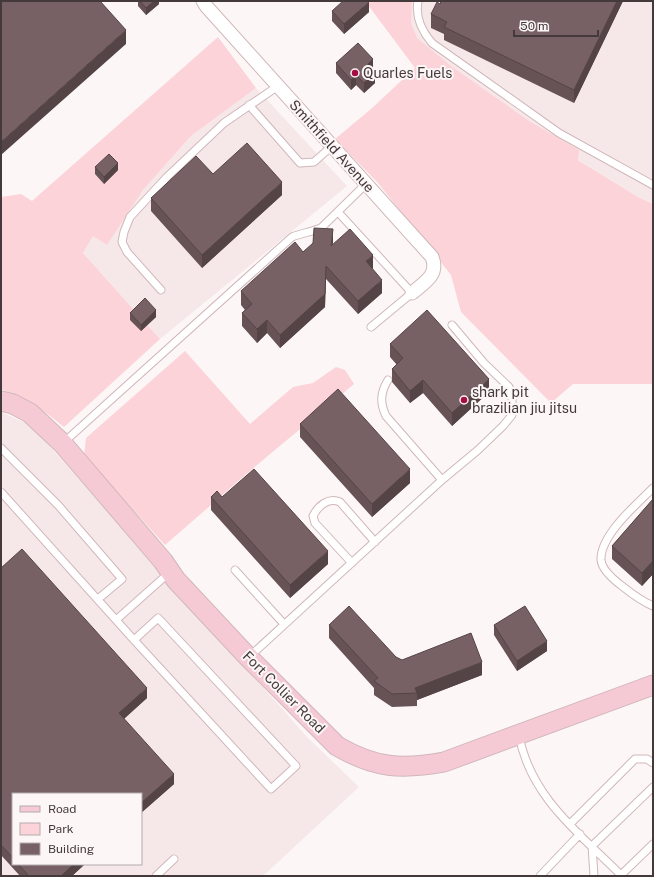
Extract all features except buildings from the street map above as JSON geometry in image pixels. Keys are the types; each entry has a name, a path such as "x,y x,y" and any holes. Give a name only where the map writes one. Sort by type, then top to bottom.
{"street":[{"name":"Smithfield Avenue","path":"203,1 432,257 435,264 431,276 412,293"},
{"name":"Fort Collier Road","path":"1,401 13,404 30,413 62,443 163,561 170,572 248,657 337,746 353,755 367,761 404,767 422,766 444,762 653,685"}],"lane":[{"path":"418,1 418,17 421,27 425,35 432,43 559,133 653,185"},
{"path":"161,290 127,252 122,242 130,217 167,177 224,122 278,86"},
{"path":"249,105 300,163 314,162 332,146"},
{"path":"62,443 292,237 321,228 366,184"},
{"path":"338,212 412,293 371,328"},
{"path":"248,657 503,426 512,415 512,396 509,388 452,325"},
{"path":"388,380 383,388 381,399 382,408 386,416 442,480"},
{"path":"1,448 58,505 122,579 98,599"},
{"path":"653,488 638,502 613,530 603,548 601,560 605,570 617,582 643,602 653,606"},
{"path":"1,492 134,640 271,788 296,766 158,618 134,640"},
{"path":"352,563 315,523 313,516 316,510 325,502 334,499 340,502 375,542"},
{"path":"235,570 284,624"},
{"path":"116,620 170,572"},
{"path":"519,735 526,761 542,792 554,808 622,876 653,844"},
{"path":"570,824 635,759 647,759 653,763"},
{"path":"594,876 592,846 653,787"},
{"path":"540,876 580,834"},
{"path":"156,876 174,859"}],"shaded area":[{"path":"408,1 653,1 653,204 638,197 478,97 404,38"},
{"path":"256,88 347,186 160,339 83,253 93,236 107,244 143,190 191,136"},
{"path":"1,412 32,426 308,738 359,787 263,876 1,876"}],"green space":[{"path":"365,1 412,1 411,23 417,38 451,66 529,121 579,150 578,160 638,197 653,204 653,384 573,384 551,403 461,312 451,275 378,183 335,139 371,109 415,68"},
{"path":"218,37 256,88 191,136 143,190 107,245 93,236 83,253 160,339 64,427 34,405 1,389 1,197 21,194 32,201"},
{"path":"185,351 250,424 293,387 313,383 336,367 345,370 354,384 257,465 165,545 84,456 86,438"}],"place":[{"name":"Quarles Fuels","path":"355,73"},
{"name":"shark pit brazilian jiu jitsu","path":"464,400"}]}
